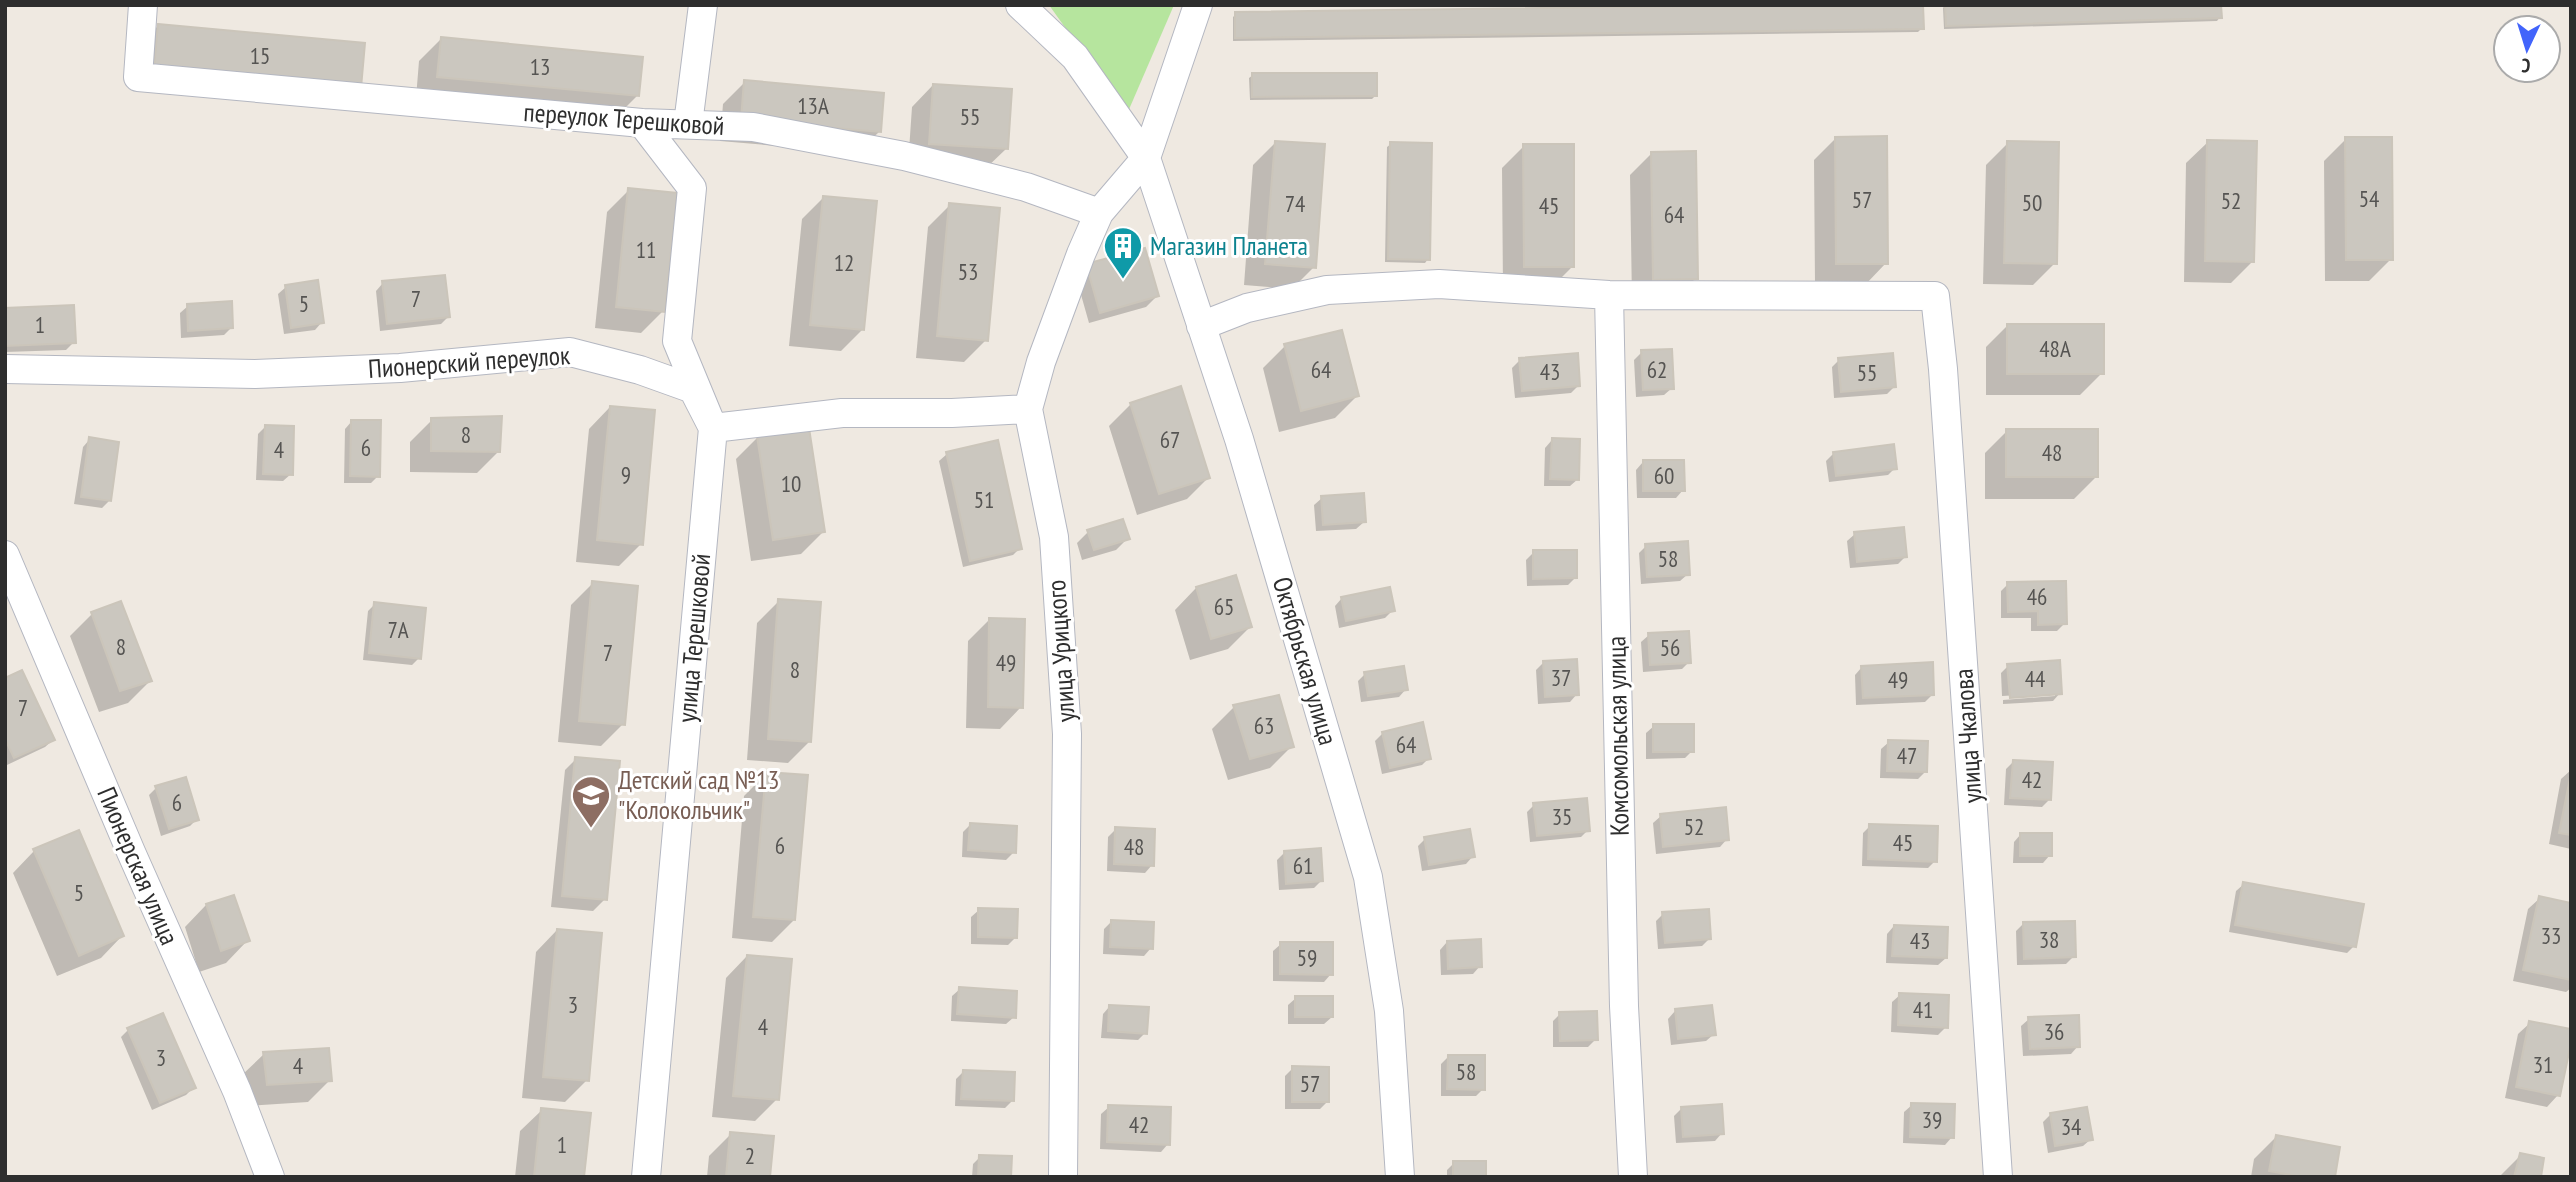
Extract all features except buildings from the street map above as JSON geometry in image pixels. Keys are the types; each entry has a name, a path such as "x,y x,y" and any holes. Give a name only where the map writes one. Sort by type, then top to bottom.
{"street":[{"name":"переулок Терешковой","path":"143,5 138,77 642,123 753,127 904,156 1026,187 1099,213"},
{"path":"688,124 703,5"},
{"name":"Октябрьская улица","path":"1020,5 1075,57 1146,158 1239,439 1368,877 1389,1011 1400,1177"},
{"path":"1146,158 1198,5"},
{"name":"улица Терешковой","path":"642,123 692,188 677,341 713,428 646,1177"},
{"name":"улица Урицкого","path":"1063,1177 1067,734 1055,537 1028,409 1046,350 1099,213 1146,158"},
{"path":"1201,326 1247,308 1327,290 1439,284 1609,295"},
{"name":"улица Чкалова","path":"1609,295 1936,296 1944,369 1998,1177"},
{"name":"Комсомольская улица","path":"1609,295 1624,1006 1633,1177"},
{"name":"Пионерский переулок","path":"5,369 255,374 400,368 570,352 640,370 693,389 713,428"},
{"path":"713,428 842,413 952,413 1028,409"},
{"name":"Пионерская улица","path":"5,555 136,864 237,1091 270,1177"}],"green space":[{"path":"1049,5 1174,5 1127,114"}],"place":[{"name":"Магазин Планета","path":"1123,280"},
{"name":"Детский сад №13 \"Колокольчик\"","path":"591,829"}]}
